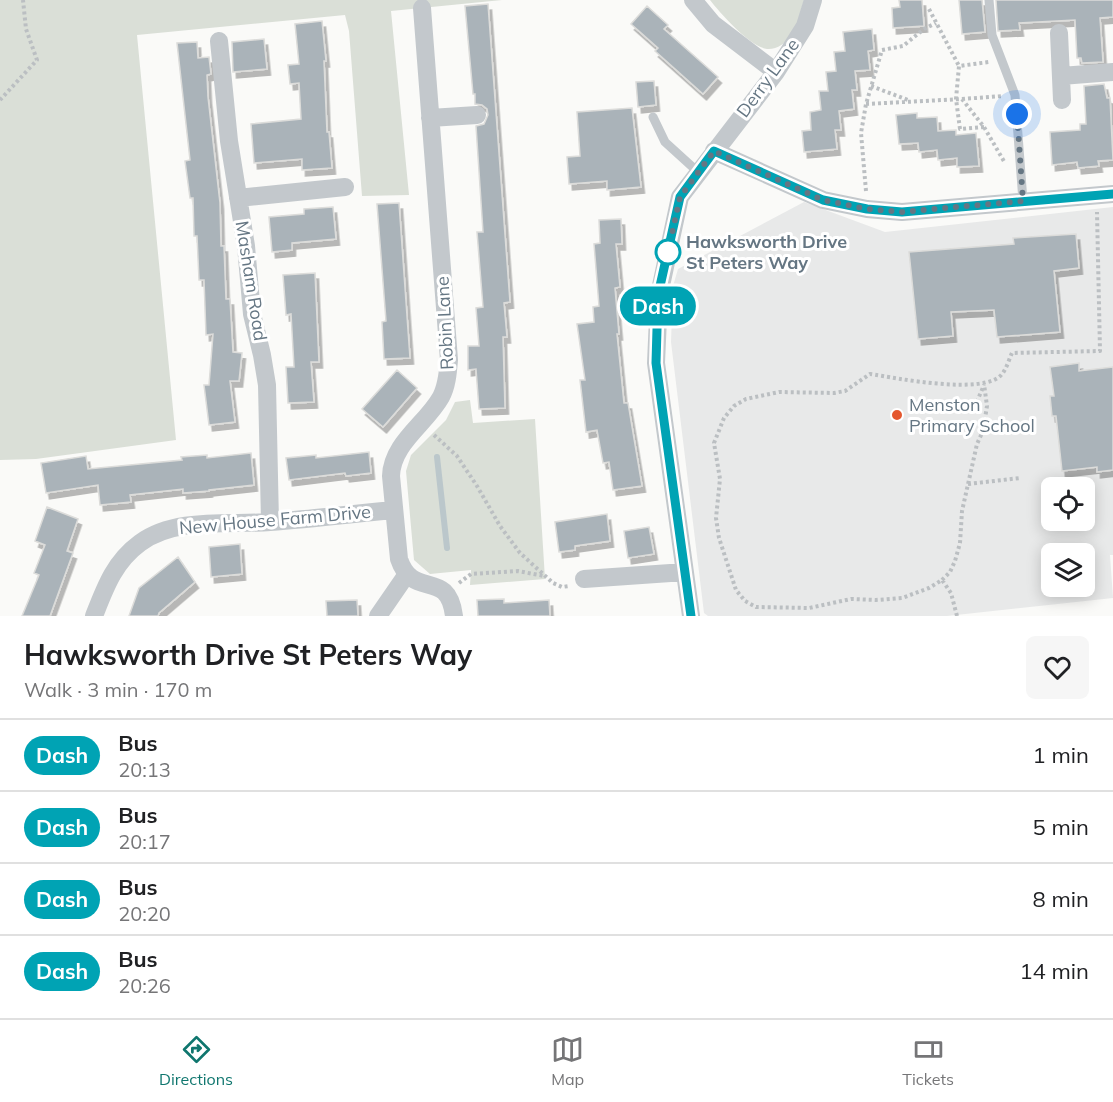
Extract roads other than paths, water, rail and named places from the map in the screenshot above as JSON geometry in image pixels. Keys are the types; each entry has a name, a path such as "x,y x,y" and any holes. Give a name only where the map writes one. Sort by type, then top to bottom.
{"street":[{"path":"693,0 713,24 776,72"},
{"name":"Derry Lane","path":"691,616 656,363 658,295 680,197 776,72 805,26 813,0"},
{"name":"Robin Lane","path":"407,574 402,569 399,559 391,476 392,463 398,451 442,395 449,360 422,8"},
{"path":"1059,33 1062,100"},
{"name":"Masham Road","path":"219,41 229,141 246,246 252,314 267,385 270,522"},
{"path":"1061,76 1113,72"},
{"path":"430,118 477,115"},
{"path":"714,151 823,200 867,209 902,212 1106,195"},
{"path":"238,198 345,187"},
{"name":"New House Farm Drive","path":"94,616 116,566 140,543 154,534 191,526 270,522 394,510"},
{"path":"584,579 684,572"},
{"path":"378,616 407,574 424,585 435,585 446,592 453,605 454,616"}],"lane":[{"path":"989,0 992,35 1015,95 1023,201"},
{"path":"653,117 665,142 698,172"}],"waterway":[{"path":"437,457 447,548"}],"place":[{"name":"Hawksworth Drive St Peters Way","path":"668,252"},
{"name":"Menston Primary School","path":"897,415"}]}
